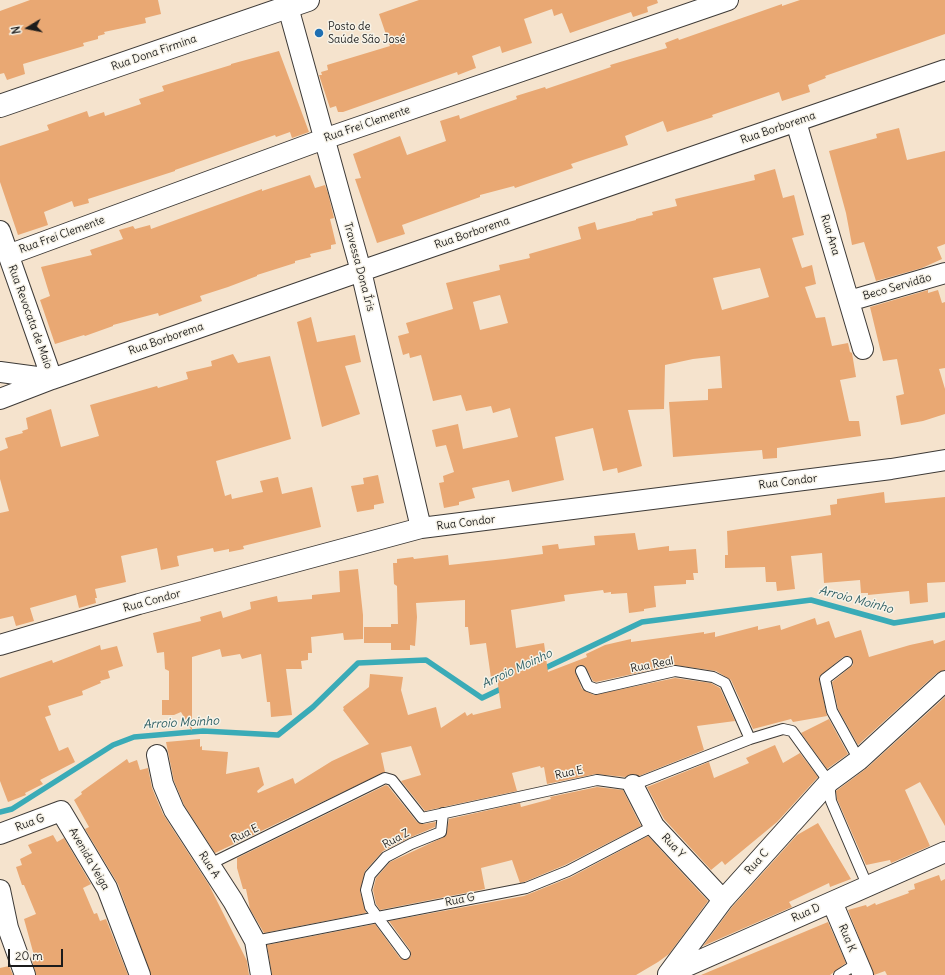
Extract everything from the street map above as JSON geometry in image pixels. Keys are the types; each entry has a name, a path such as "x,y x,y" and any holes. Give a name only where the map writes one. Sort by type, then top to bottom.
{"street":[{"name":"Rua Frei Clemente","path":"8,255 324,139 728,0"},
{"name":"Travessa Dona Íris","path":"298,4 324,139 361,271 421,528"},
{"name":"Rua Dona Firmina","path":"0,106 298,4"},
{"name":"Rua Borborema","path":"0,399 52,379 361,271 945,70"},
{"name":"Rua Ana","path":"796,122 863,349"},
{"name":"Rua Revocata de Maio","path":"0,232 52,379"},
{"name":"Beco Servidão","path":"849,301 945,273"},
{"path":"0,372 17,373 52,379"},
{"name":"Rua Condor","path":"0,645 140,604 421,528 891,469 945,460"},
{"name":"Rua C","path":"668,975 722,900 829,782 859,760 945,680"},
{"name":"Rua A","path":"156,755 163,784 174,810 208,865 233,901 254,941 261,975"},
{"name":"Rua Y","path":"633,784 654,826 722,900"},
{"name":"Rua G","path":"0,834 61,811"},
{"name":"Avenida Veiga","path":"61,811 107,888 140,975"},
{"name":"Rua D","path":"668,975 945,852"},
{"path":"0,890 8,928 25,975"},
{"name":"Rua K","path":"832,902 860,969"}],"lane":[{"path":"847,662 825,680 832,711 859,760"},
{"name":"Rua Real","path":"581,671 588,686 596,689 675,671 713,677 725,683 750,739"},
{"name":"Rua E","path":"208,865 385,778 392,780 422,818 597,780 633,784 750,739 783,729 792,731 829,782 831,801 868,887"},
{"name":"Rua Z","path":"405,954 370,906 366,890 370,875 386,857 411,844 441,832 443,813"},
{"name":"Rua G","path":"254,941 526,888 568,871 654,826"},
{"path":"840,975 860,969"}],"building":[{"path":"30,0 158,0 161,14 145,18 146,23 104,32 105,34 98,36 98,39 83,43 84,46 23,64 25,74 7,80 4,73 0,74 0,11"},
{"path":"419,0 657,0 658,3 647,7 648,12 633,17 631,12 570,33 562,13 554,16 552,9 524,19 532,43 502,53 500,46 472,56 476,68 458,75 457,72 343,112 338,112 336,106 330,108 319,75 322,75 321,72 328,70 327,65 390,46 379,14"},
{"path":"800,0 945,0 945,34 825,76 826,78 808,85 810,92 782,101 779,92 712,115 713,117 667,132 663,121 625,136 628,145 571,164 573,168 515,188 514,186 480,195 480,197 402,225 405,234 377,243 355,179 361,178 353,154 400,136 407,155 446,141 440,121 459,115 460,119 517,99 516,96 545,87 546,89 611,67 610,65 667,48 665,43 678,38 679,40 782,4 782,6"},
{"path":"279,51 309,132 292,138 290,132 276,137 275,135 175,171 88,199 89,203 74,207 72,201 44,212 48,225 18,235 0,182 0,146 49,130 47,125 87,111 89,117 104,112 105,116 141,104 139,99 164,91 162,86 231,64"},
{"path":"899,128 907,160 945,151 945,244 937,247 942,259 922,268 876,281 864,242 852,245 846,213 829,151 877,138 876,134"},
{"path":"775,169 783,198 794,195 804,235 792,238 802,268 812,265 816,284 805,287 816,318 825,317 832,346 848,343 850,352 852,353 856,377 840,380 849,421 859,421 861,436 777,448 777,458 763,459 762,450 673,457 669,402 708,400 708,389 722,388 720,356 693,359 665,365 664,409 628,410 642,466 618,473 617,468 603,471 593,428 555,437 564,480 512,492 509,480 472,488 475,498 459,502 459,505 444,508 439,483 444,482 443,476 454,472 446,445 436,447 432,430 458,424 463,449 518,437 510,408 493,413 491,406 466,411 461,395 433,401 421,355 410,358 409,353 403,355 398,336 409,333 406,323 453,309 446,283 500,270 499,265 530,258 529,254 581,239 578,227 595,222 597,230 653,215 652,212 677,206 675,199 755,180 754,175","holes":["760,268 769,297 722,310 713,278","500,295 508,323 480,330 473,302"]},
{"path":"310,175 315,188 325,185 328,193 334,218 330,219 336,244 331,245 331,249 310,254 311,257 295,261 295,263 200,296 202,301 159,316 158,313 113,325 85,336 84,335 55,344 40,300 50,296 41,267 92,255 90,250 123,239 119,230 133,226 135,229 150,225 151,229 262,189 262,191"},
{"path":"928,290 928,293 938,290 942,303 945,302 945,368 939,369 945,389 945,414 923,421 901,425 896,396 904,394 897,359 883,361 870,307"},
{"path":"311,317 317,342 355,335 361,362 345,366 360,414 322,427 297,322"},
{"path":"233,354 238,363 270,356 291,439 216,461 225,496 231,494 232,499 263,492 260,481 278,477 282,494 312,487 321,527 243,546 244,549 229,552 229,549 214,552 213,548 177,556 179,566 161,570 157,548 121,556 126,582 95,589 97,598 95,598 96,603 79,608 76,595 30,608 34,621 16,626 13,616 0,619 0,513 9,511 0,479 0,451 8,448 5,438 23,433 22,431 28,429 26,418 51,409 61,447 99,436 90,405 188,379 186,372 212,366 211,361"},
{"path":"378,475 384,503 374,505 374,509 357,512 351,486 364,484 363,478"},
{"path":"884,492 885,503 945,497 945,582 927,583 928,602 910,604 909,591 868,595 868,593 861,593 860,580 824,583 822,553 791,556 795,589 777,591 776,582 766,582 765,567 725,568 725,555 728,555 727,531 831,515 830,505 837,504 837,499"},
{"path":"635,533 638,550 669,546 669,551 696,549 698,573 693,573 694,580 686,580 686,584 654,586 656,607 644,609 644,611 629,613 627,593 611,594 611,592 604,593 603,590 564,595 565,601 511,610 516,648 544,643 548,672 587,657 586,654 605,645 631,639 631,642 704,632 704,634 715,632 715,637 758,626 758,630 780,625 781,630 815,618 817,625 829,621 835,638 861,630 869,657 910,645 933,640 934,644 945,640 945,670 937,673 858,745 838,709 832,682 853,665 853,661 849,656 843,657 819,677 827,716 793,722 791,719 753,729 731,680 716,671 674,665 596,682 593,681 585,666 579,665 575,671 582,689 594,695 675,678 711,683 720,688 735,721 697,726 704,750 639,776 633,774 625,777 596,774 547,784 544,767 541,768 540,766 512,773 517,791 425,811 401,781 421,775 411,746 381,753 385,772 215,853 184,805 174,781 166,742 200,739 200,747 202,746 202,750 228,752 226,774 259,767 264,785 257,791 258,793 293,778 295,784 332,761 369,744 343,710 343,707 369,687 370,674 403,677 401,690 408,715 436,707 441,728 465,712 467,716 472,713 473,715 501,708 497,677 491,678 486,643 470,645 468,627 465,627 465,600 416,603 417,617 415,646 410,645 410,650 391,650 391,643 364,643 364,627 391,627 391,624 398,624 397,586 394,584 393,563 397,563 397,559 413,557 414,559 448,555 449,565 505,559 543,554 542,546 558,544 559,549 595,545 594,536"},
{"path":"358,569 363,615 363,639 344,640 343,633 311,637 312,653 308,653 308,660 301,661 302,669 286,669 292,715 271,717 270,702 267,702 261,654 242,659 240,654 222,657 220,649 192,657 192,731 181,712 174,715 162,715 162,700 169,700 169,671 165,669 164,652 157,653 153,633 201,621 200,617 221,611 223,618 251,609 250,602 277,596 278,602 312,599 312,595 340,592 339,571"},
{"path":"100,645 101,650 117,646 123,666 108,671 110,678 100,681 101,683 82,691 83,695 48,706 51,715 45,717 59,751 68,747 75,762 40,780 43,784 25,793 26,795 8,802 0,781 0,678 52,660 53,663"},
{"path":"945,697 945,826 920,782 905,790 930,846 891,863 890,860 866,865 837,799 836,791 867,768"},
{"path":"829,719 848,754 827,769 801,733"},
{"path":"775,745 783,763 800,753 818,777 777,822 725,865 722,861 711,870 664,819 647,787 709,762 714,778 749,763 746,758"},
{"path":"127,759 129,763 137,760 140,770 148,768 152,788 163,814 209,885 247,961 249,975 151,975 118,884 85,829 89,827 74,800 82,794 81,792"},
{"path":"386,785 417,822 423,824 436,822 435,827 383,851 365,871 360,891 366,913 264,933 250,909 246,889 243,889 237,868 237,858"},
{"path":"597,787 623,790 641,826 565,865 524,882 520,883 512,860 481,868 485,889 380,910 376,904 373,890 376,878 390,862 446,836 449,819 520,803 521,807 551,799 550,797"},
{"path":"818,823 851,879 830,887 829,883 789,902 792,907 703,946 732,907 797,835"},
{"path":"53,835 57,842 64,838 91,884 83,888 94,914 97,913 100,921 106,919 128,975 36,975 32,960 35,959 24,919 36,914 24,885 22,885 16,867 22,865 20,859 32,853 28,845"},
{"path":"648,836 708,901 669,954 636,975 272,975 267,945 375,924 400,958 406,960 411,956 410,950 389,921 524,896 571,877"},
{"path":"939,875 941,881 945,879 945,975 887,975 885,971 874,975 848,910 866,905 867,907 875,903 876,905 909,893 908,891 915,889 914,884"},
{"path":"828,922 846,963 830,975 701,975"},
{"path":"9,966 13,975 0,975 0,968"}],"waterway":[{"name":"Arroio Moinho","path":"541,670 642,622 811,600 894,623 945,615"},
{"name":"Arroio Moinho","path":"0,812 12,809 113,745 134,737 203,731 278,735 313,707 358,663 426,660 482,698 505,687"}],"place":[{"name":"Posto de Saúde São José","path":"319,33"}]}
